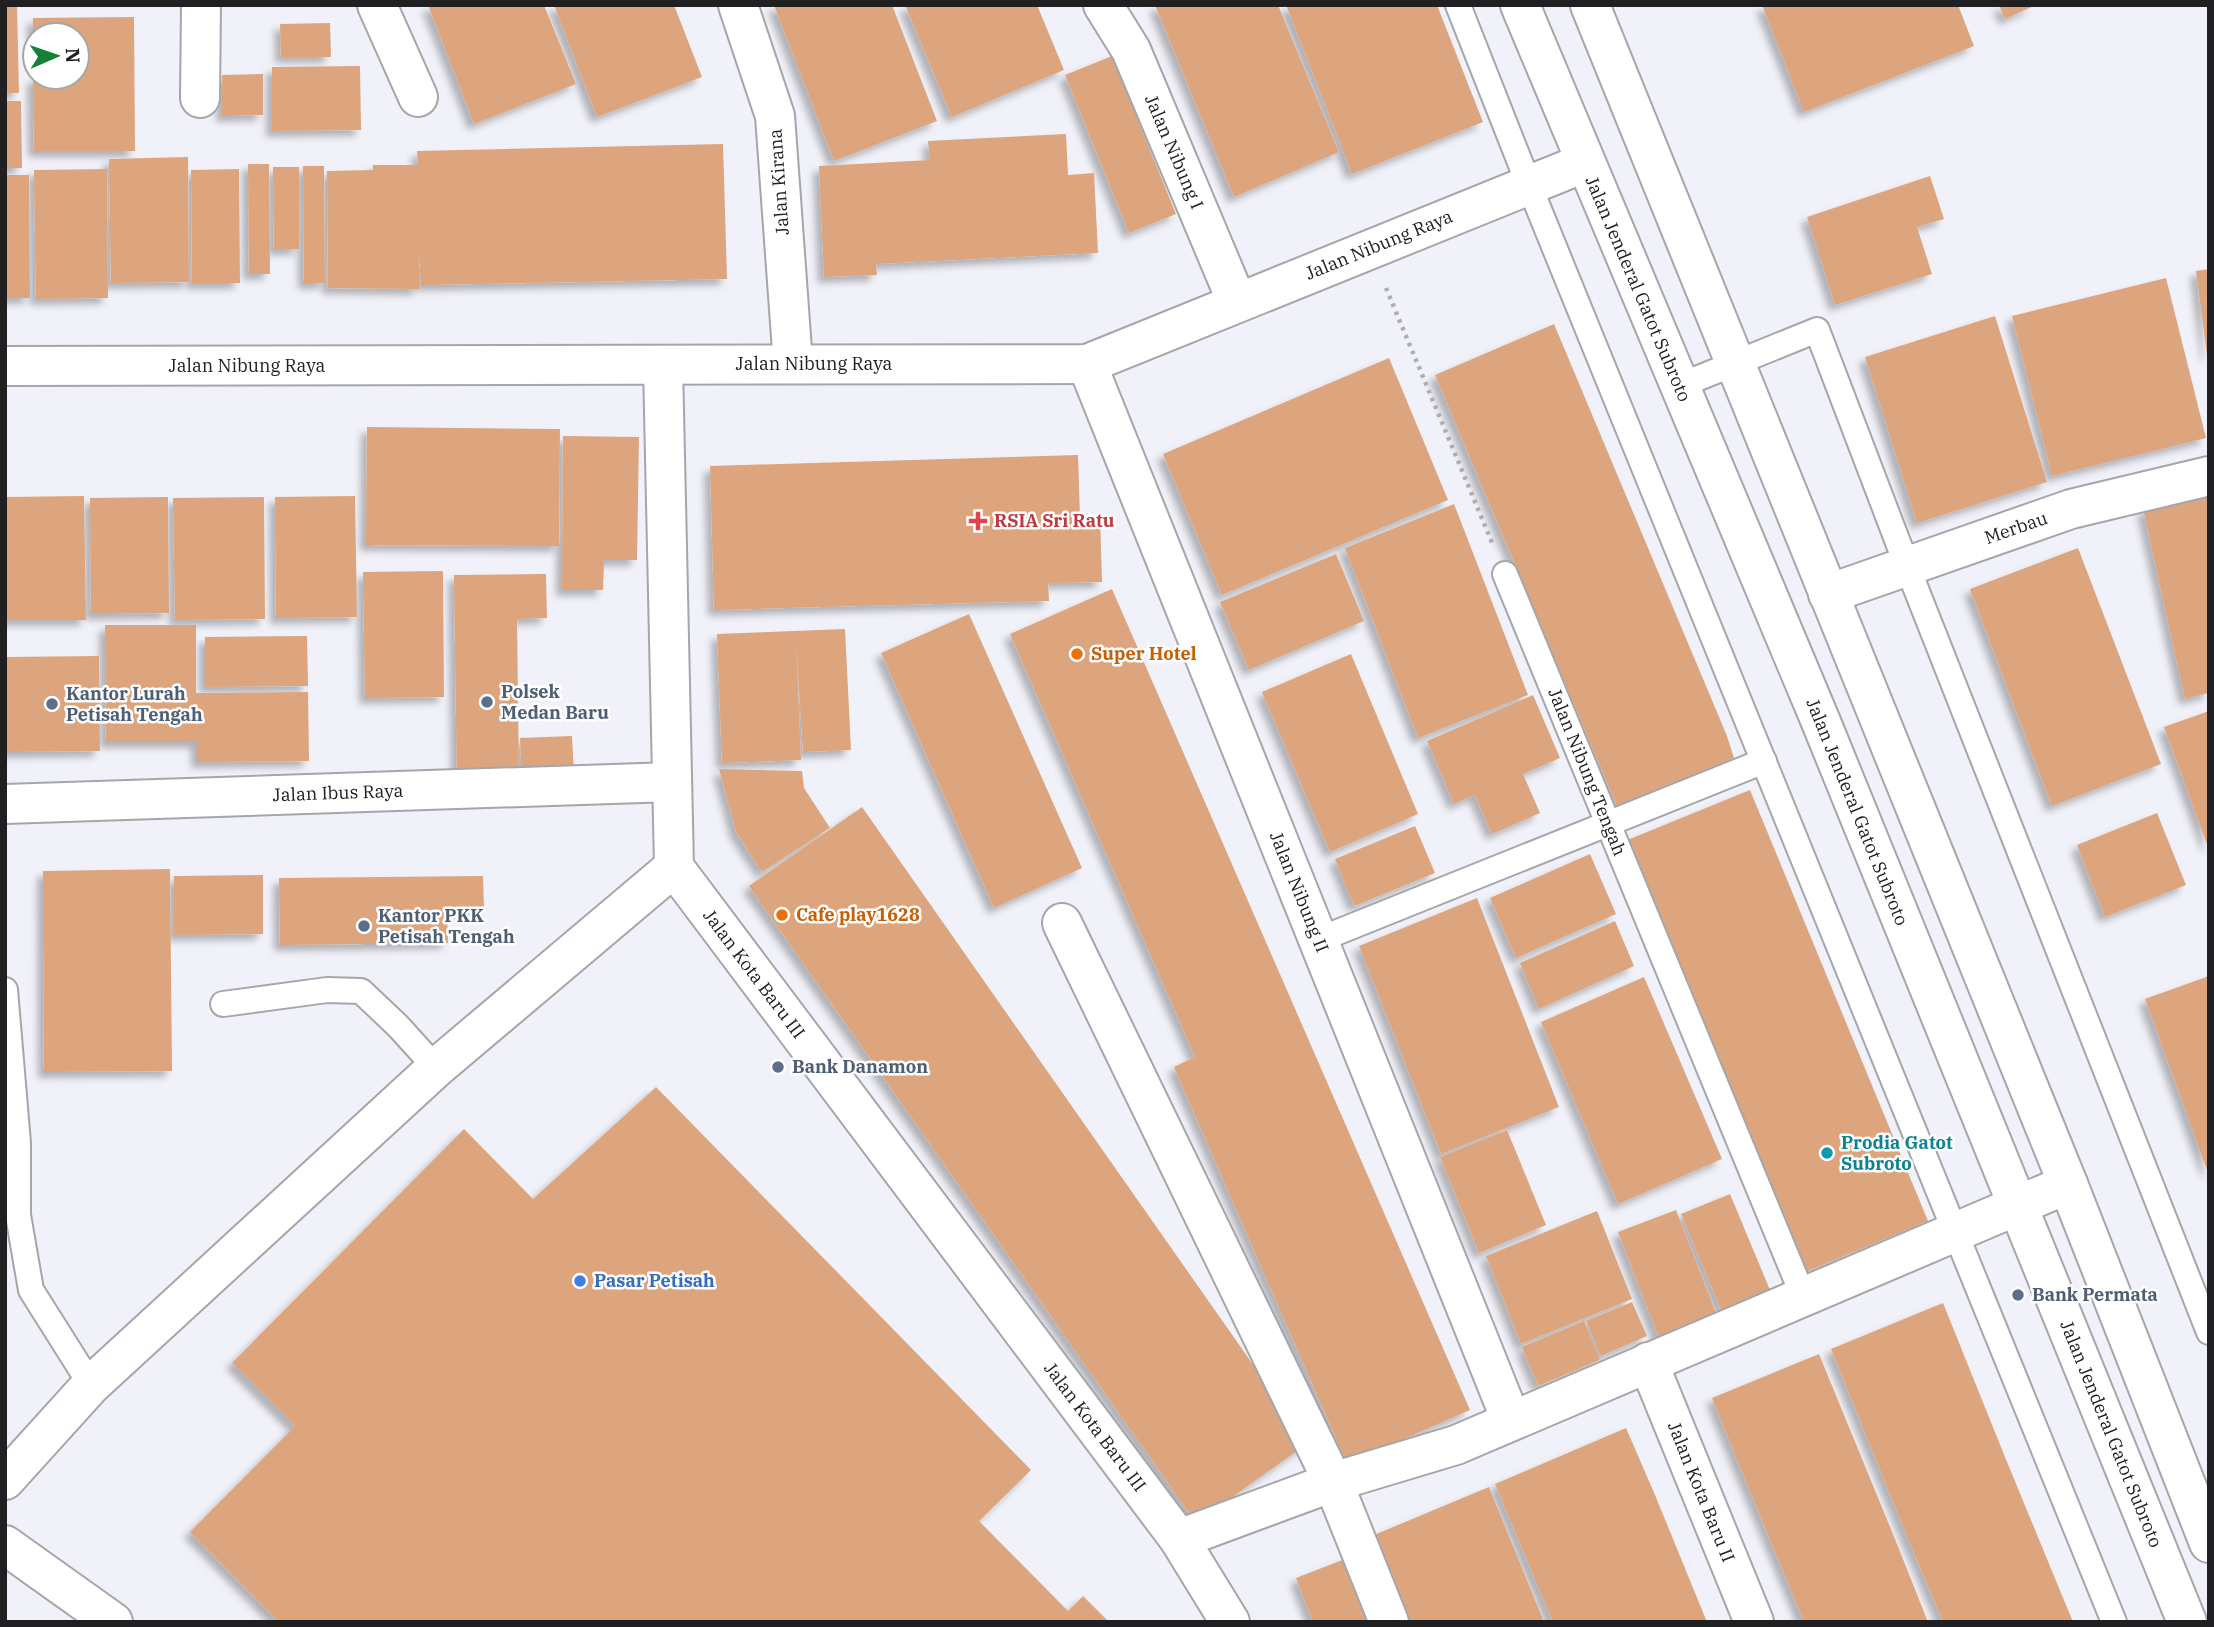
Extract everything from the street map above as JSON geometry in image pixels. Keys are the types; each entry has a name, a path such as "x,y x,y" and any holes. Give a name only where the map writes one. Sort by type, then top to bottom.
{"street":[{"path":"200,98 201,5"},
{"path":"377,5 418,97"},
{"name":"Jalan Kirana","path":"738,5 775,116 793,364"},
{"name":"Jalan Nibung I","path":"1102,5 1131,50 1237,302"},
{"name":"Jalan Jenderal Gatot Subroto","path":"1520,5 1584,163 1821,722 2187,1622"},
{"path":"1590,5 2068,1184 2209,1543"},
{"name":"Jalan Nibung Raya","path":"5,366 1087,364 1584,163"},
{"name":"Jalan Nibung II","path":"1087,364 1511,1420"},
{"path":"5,1480 91,1385 436,1068 674,867 663,365"},
{"name":"Merbau","path":"1828,594 2071,509 2209,476"},
{"name":"Jalan Ibus Raya","path":"5,804 672,782"},
{"name":"Jalan Kota Baru III","path":"674,867 1179,1539 1230,1622"},
{"path":"1062,923 1333,1482 1389,1622"},
{"path":"1179,1539 1333,1482 1456,1445 2068,1184"},
{"name":"Jalan Kota Baru II","path":"1648,1362 1754,1622"},
{"path":"5,1545 113,1622"}],"lane":[{"path":"1458,5 2114,1622"},
{"path":"1679,386 1817,330 1907,566 2209,1332"},
{"name":"Jalan Nibung Tengah","path":"1505,574 1803,1296"},
{"path":"1318,940 1764,761"},
{"path":"5,990 18,1143 18,1214 31,1290 91,1385"},
{"path":"223,1003 327,990 360,992 398,1026 436,1068"}],"path":[{"path":"1369,249 1505,574"}],"building":[{"path":"5,5 17,5 19,93 5,93"},
{"path":"428,5 544,5 576,84 474,124"},
{"path":"554,5 674,5 702,77 597,117"},
{"path":"774,5 892,5 937,121 834,161"},
{"path":"905,5 1037,5 1064,70 952,117"},
{"path":"1155,5 1278,5 1339,152 1234,197"},
{"path":"1286,5 1437,5 1483,122 1352,174"},
{"path":"1762,5 1958,5 1974,46 1804,112"},
{"path":"1999,5 2036,5 2005,19"},
{"path":"134,17 135,151 34,151 33,91 91,91 91,21 33,21 33,18"},
{"path":"330,23 331,57 281,57 280,24"},
{"path":"1112,56 1176,214 1129,233 1065,75"},
{"path":"360,66 361,130 272,131 272,67"},
{"path":"263,74 263,115 222,116 222,75"},
{"path":"5,101 21,101 22,168 5,168"},
{"path":"1066,134 1068,175 1094,173 1098,253 876,264 877,275 824,277 819,166 930,160 928,141"},
{"path":"723,144 727,279 421,285 419,254 419,289 328,288 327,171 373,170 373,165 418,165 417,151"},
{"path":"188,157 189,282 111,283 109,159"},
{"path":"248,164 269,164 270,274 249,274"},
{"path":"303,166 324,166 325,283 304,283"},
{"path":"273,167 299,167 299,249 274,249"},
{"path":"107,169 108,298 36,299 34,170"},
{"path":"239,169 240,283 192,283 191,170"},
{"path":"5,175 29,175 30,298 5,298"},
{"path":"1930,176 1944,219 1917,227 1932,274 1835,305 1807,217"},
{"path":"2209,269 2209,355 2207,355 2196,271"},
{"path":"2166,278 2206,438 2052,476 2012,316"},
{"path":"1995,316 2047,482 1917,523 1865,357"},
{"path":"1554,324 1734,758 1617,806 1435,375"},
{"path":"1389,358 1448,500 1222,595 1163,454"},
{"path":"367,427 560,429 559,546 366,545"},
{"path":"563,436 639,437 637,560 604,560 603,590 562,590"},
{"path":"1078,455 1080,517 1100,516 1102,582 1048,583 1049,601 714,610 710,466"},
{"path":"2209,495 2209,693 2185,699 2143,509"},
{"path":"84,496 86,620 5,620 5,497"},
{"path":"355,496 357,617 276,618 275,497"},
{"path":"168,497 169,613 91,614 90,498"},
{"path":"264,497 265,619 175,620 173,498"},
{"path":"1454,504 1528,695 1418,738 1345,548"},
{"path":"2078,548 2161,764 2052,806 1970,589"},
{"path":"1336,554 1364,621 1249,670 1220,602"},
{"path":"443,571 444,697 365,698 363,572"},
{"name":"Polsek Medan Baru","path":"546,574 547,618 517,619 519,785 457,786 454,575"},
{"path":"1112,589 1470,1410 1347,1464 1174,1067 1195,1057 1010,634"},
{"path":"969,614 1082,868 994,908 881,653"},
{"path":"105,625 196,625 196,693 308,692 309,761 197,762 197,742 106,742"},
{"path":"845,629 851,750 803,752 796,642 801,760 722,763 717,634"},
{"path":"307,636 308,686 205,687 205,637"},
{"path":"1351,654 1418,814 1330,852 1262,692"},
{"name":"Kantor Lurah Petisah Tengah","path":"99,656 100,751 5,752 5,657"},
{"path":"1533,695 1560,758 1523,774 1540,813 1492,834 1475,795 1454,804 1427,741"},
{"path":"2209,711 2209,847 2208,847 2164,727"},
{"path":"572,736 574,775 522,778 520,738"},
{"path":"719,769 802,771 804,788 830,828 762,872 736,832"},
{"path":"1750,790 1928,1221 1803,1273 1625,841"},
{"path":"862,807 1308,1443 1196,1523 749,886"},
{"path":"2157,813 2186,885 2105,917 2077,845"},
{"path":"1415,826 1435,873 1354,906 1335,859"},
{"path":"1590,854 1616,914 1516,958 1490,898"},
{"path":"170,869 172,1071 44,1072 43,871"},
{"path":"263,875 263,934 174,935 174,876"},
{"name":"Kantor PKK Petisah Tengah","path":"483,876 484,909 447,910 448,943 280,945 279,878"},
{"path":"1477,898 1559,1107 1441,1154 1359,946"},
{"path":"1615,921 1634,966 1539,1009 1520,963"},
{"path":"2209,976 2209,1173 2208,1173 2145,999"},
{"path":"1644,977 1722,1159 1618,1204 1541,1022"},
{"name":"Pasar Petisah","path":"656,1087 1031,1470 979,1521 1068,1611 1083,1596 1109,1622 279,1622 190,1532 295,1426 232,1363 464,1129 533,1199"},
{"path":"1507,1130 1546,1225 1479,1253 1440,1157"},
{"path":"1730,1194 1770,1290 1721,1310 1681,1214"},
{"path":"1676,1210 1718,1318 1660,1341 1618,1232"},
{"path":"1597,1211 1632,1299 1521,1344 1486,1256"},
{"path":"1632,1302 1647,1336 1601,1356 1586,1321"},
{"path":"1943,1303 2073,1622 1943,1622 1906,1534 1831,1349"},
{"path":"1584,1321 1600,1360 1538,1386 1522,1347"},
{"path":"1819,1354 1928,1622 1804,1622 1737,1460 1712,1398"},
{"path":"1626,1428 1707,1622 1553,1622 1538,1587 1495,1484"},
{"path":"1489,1487 1544,1622 1410,1622 1374,1535"},
{"path":"1350,1557 1368,1622 1313,1622 1296,1578"}],"place":[{"name":"RSIA Sri Ratu","path":"978,521"},
{"name":"Super Hotel","path":"1077,654"},
{"name":"Polsek Medan Baru","path":"487,702"},
{"name":"Kantor Lurah Petisah Tengah","path":"52,704"},
{"name":"Cafe play1628","path":"782,915"},
{"name":"Kantor PKK Petisah Tengah","path":"364,926"},
{"name":"Bank Danamon","path":"778,1067"},
{"name":"Prodia Gatot Subroto","path":"1827,1153"},
{"name":"Pasar Petisah","path":"580,1281"},
{"name":"Bank Permata","path":"2018,1295"}]}
